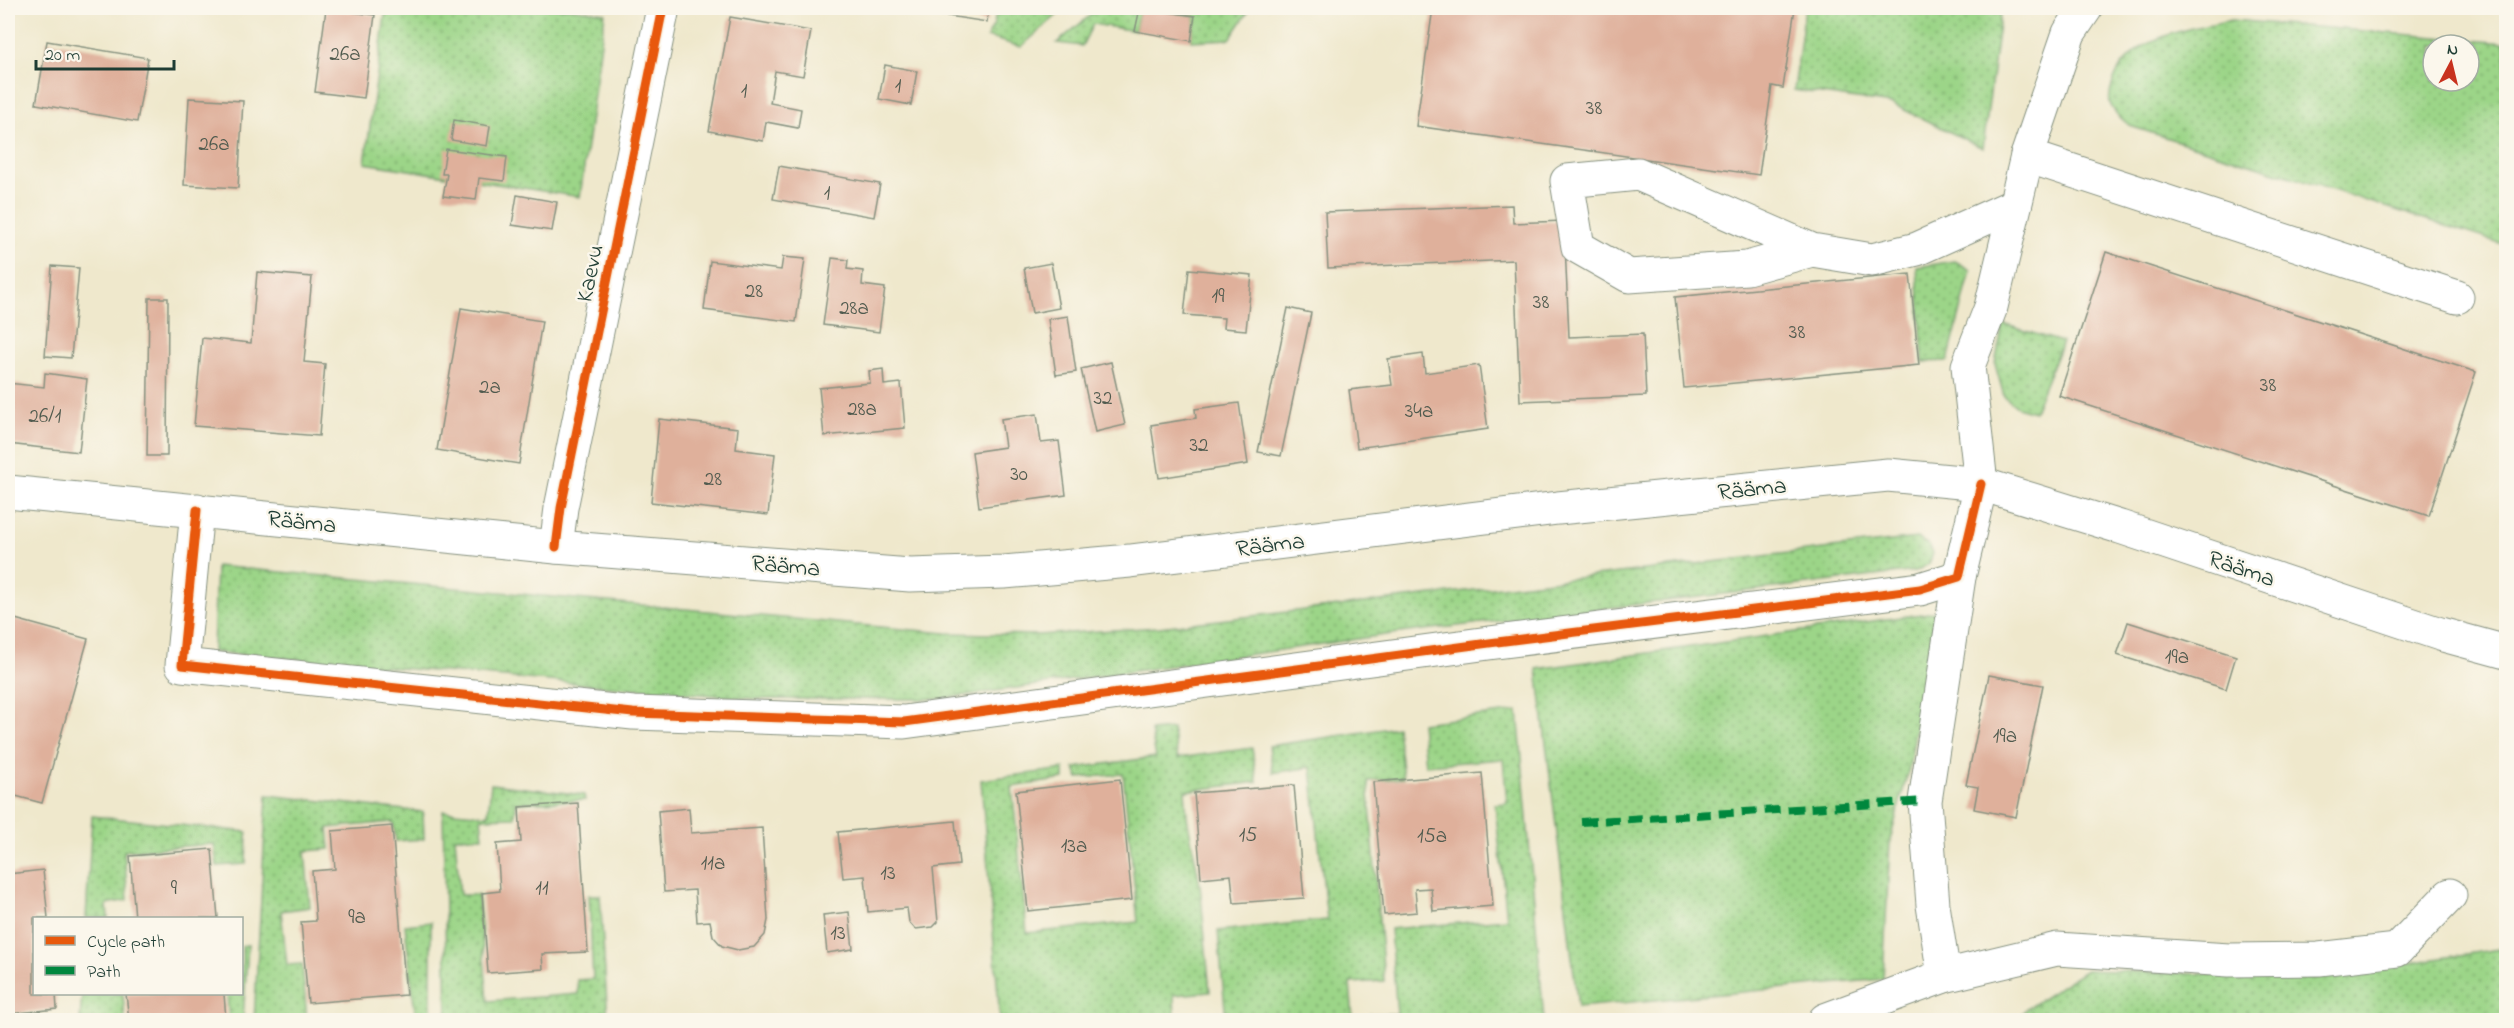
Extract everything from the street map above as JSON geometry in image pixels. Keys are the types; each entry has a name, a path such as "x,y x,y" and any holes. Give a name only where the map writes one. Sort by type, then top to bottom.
{"street":[{"name":"Kaevu","path":"556,547 563,496 663,8"},
{"path":"1944,976 1933,905 1925,801 1959,577 1981,484 1968,366 1991,307 2027,156 2069,33 2086,8"},
{"path":"2027,156 2457,297"},
{"path":"1812,250 1747,268 1629,276 1578,247 1567,181 1638,174 1812,250 1872,260 1917,249 2015,205"},
{"name":"Rääma","path":"8,492 556,547 910,575 1004,572 1142,559 1546,510 1888,475 1981,484 2120,527 2440,634 2506,652"},
{"path":"197,510 182,665 633,713 903,722 1478,644 1920,589 1959,577"},
{"path":"1826,1020 1944,976 2057,949 2229,960 2319,959 2397,950 2450,895"}],"green space":[{"path":"386,8 570,8 605,13 580,197 365,163"},
{"path":"997,8 1065,8 1021,47 987,37 994,24"},
{"path":"1099,8 1140,8 1135,31 1093,24 1082,46 1057,43"},
{"path":"1147,8 1238,8 1248,12 1230,39 1191,41 1195,16"},
{"path":"1805,8 2001,8 1983,148 1892,104 1794,90"},
{"path":"2232,20 2421,36 2421,93 2481,93 2481,41 2506,43 2506,245 2130,126 2114,111 2110,101 2111,88 2122,65 2148,44 2181,31"},
{"path":"1955,261 1971,270 1948,361 1923,362 1917,267"},
{"path":"2003,324 2062,342 2034,412 2017,407 2004,396 1995,364"},
{"path":"1917,538 1929,545 1933,553 1929,564 1916,571 1399,633 940,699 758,699 213,652 216,566 946,633 1038,635 1159,627"},
{"path":"1936,612 1909,768 1890,840 1883,979 1578,1007 1537,669"},
{"path":"1518,711 1544,1020 1371,1020 1370,1014 1397,1014 1390,929 1507,919 1495,804 1507,803 1503,759 1425,765 1421,723"},
{"path":"1397,727 1403,778 1368,781 1384,981 1350,983 1353,1020 1226,1020 1218,931 1327,920 1311,767 1273,773 1269,746"},
{"path":"1172,729 1178,758 1252,748 1257,782 1185,791 1187,817 1200,885 1210,992 1174,995 1175,1020 1000,1020 981,780 1064,769 1064,779 1012,787 1027,933 1138,922 1123,774 1078,778 1075,768 1156,757 1151,731"},
{"path":"491,784 584,795 585,800 516,803 515,817 481,818 483,837 455,837 460,895 478,895 488,1001 578,994 577,980 593,979 589,895 600,895 608,1020 447,1020 443,811 488,815"},
{"path":"267,795 423,812 424,839 396,841 393,822 328,828 330,849 305,851 310,907 281,911 287,965 302,964 307,1020 254,1020"},
{"path":"92,816 247,832 246,864 217,866 214,844 124,851 128,900 107,904 108,917 86,917"},
{"path":"431,922 431,1020 416,1020 405,925"},
{"path":"248,945 243,1020 229,1020 227,995 243,995 243,946"},
{"path":"2506,948 2506,1020 2016,1020 2026,1009 2086,970 2313,978"},
{"path":"82,995 123,995 125,1020 80,1020"}],"building":[{"path":"916,8 989,8 987,22 916,11"},
{"path":"1140,8 1195,16 1191,41 1135,31"},
{"path":"1433,8 1795,8 1783,88 1772,86 1759,175 1416,126"},
{"path":"326,9 375,15 364,98 315,92"},
{"path":"730,17 811,31 803,76 775,71 770,103 801,109 798,128 766,122 763,141 709,131"},
{"path":"47,41 148,58 137,122 36,104"},
{"path":"885,65 917,71 911,105 879,99"},
{"path":"189,98 243,101 238,188 184,185"},
{"path":"454,120 490,126 487,146 451,140"},
{"path":"446,149 507,157 504,181 479,178 476,200 443,196 447,174 442,174"},
{"path":"779,166 880,184 874,217 773,199"},
{"path":"517,195 557,202 552,231 512,225"},
{"path":"1512,205 1513,223 1564,221 1569,337 1643,334 1646,396 1520,401 1514,260 1328,268 1325,212"},
{"path":"2106,252 2476,372 2429,516 2059,396"},
{"path":"783,257 805,259 796,322 704,310 710,261 781,270"},
{"path":"832,258 848,260 847,269 863,271 862,285 885,288 879,332 823,325"},
{"path":"1051,263 1059,308 1032,313 1024,268"},
{"path":"52,266 79,268 71,358 45,356"},
{"path":"1189,269 1252,275 1246,330 1223,328 1224,318 1184,315"},
{"path":"257,272 312,277 304,362 325,364 319,436 194,426 202,338 251,343"},
{"path":"1910,274 1919,365 1684,388 1675,297"},
{"path":"149,298 168,298 167,456 147,456"},
{"path":"461,308 542,321 519,464 437,450"},
{"path":"1288,308 1311,313 1281,456 1258,452"},
{"path":"1068,316 1076,372 1056,375 1048,319"},
{"path":"1423,354 1425,373 1479,365 1488,429 1357,448 1349,390 1392,385 1388,359"},
{"path":"1111,362 1125,425 1095,432 1081,369"},
{"path":"883,369 884,385 901,383 905,428 824,436 819,388 870,383 869,371"},
{"path":"45,373 87,379 79,452 8,444 8,383 44,387"},
{"path":"1239,403 1248,464 1159,478 1151,425 1196,418 1195,409"},
{"path":"1037,414 1041,443 1059,441 1066,495 979,507 972,452 1005,447 1001,419"},
{"path":"659,419 738,428 736,449 775,454 768,515 651,502"},
{"path":"8,617 88,639 42,803 8,794"},
{"path":"2128,622 2236,656 2226,689 2117,655"},
{"path":"1989,675 2043,685 2016,817 1974,809 1978,787 1966,785"},
{"path":"1482,773 1493,906 1433,911 1431,888 1415,889 1417,912 1384,915 1373,782"},
{"path":"1120,779 1132,900 1028,911 1016,791"},
{"path":"1294,785 1304,898 1234,903 1231,875 1201,878 1194,793"},
{"path":"578,803 588,952 542,954 543,969 488,973 482,893 500,891 497,844 521,842 519,807"},
{"path":"689,808 691,833 762,828 768,920 765,935 754,947 738,950 722,946 713,936 710,921 697,922 695,890 664,892 658,811"},
{"path":"955,821 959,865 933,868 938,922 933,927 915,929 909,922 907,908 868,912 865,876 843,878 838,832"},
{"path":"392,826 406,995 308,1003 301,922 316,921 312,871 335,869 332,831"},
{"path":"212,849 218,917 135,917 130,856"},
{"path":"43,870 48,917 33,917 33,995 56,995 57,1009 8,1014 8,874"},
{"path":"849,912 853,949 827,953 823,915"},
{"path":"126,995 224,995 226,1019 129,1020"}],"marked path":[{"path":"1581,822 1925,801"}],"cycle path":[{"path":"556,547 561,508 663,8"},
{"path":"197,510 182,665 633,713 904,722 1489,643 1920,589 1959,577 1981,484"}]}
